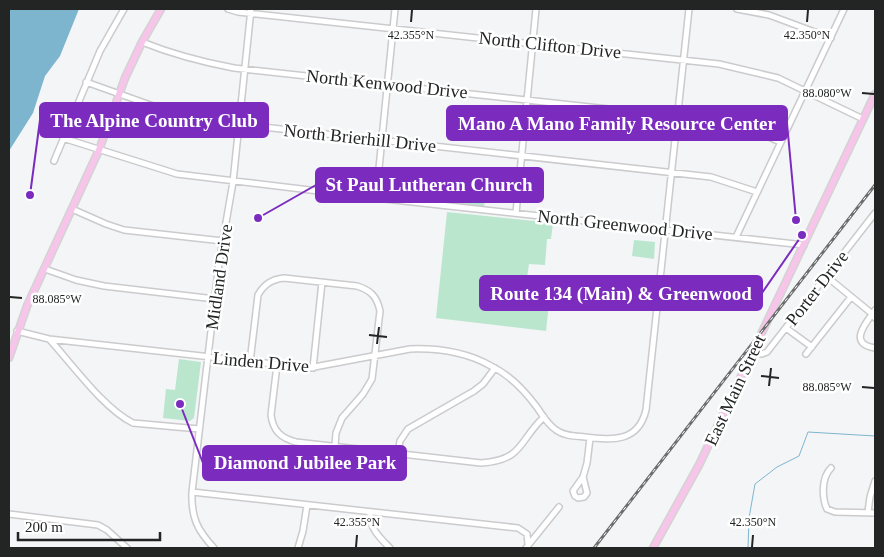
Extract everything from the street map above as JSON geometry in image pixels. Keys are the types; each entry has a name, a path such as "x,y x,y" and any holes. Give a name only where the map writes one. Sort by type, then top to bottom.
{"main road":[{"path":"9,358 27,306 99,150 119,94 142,42 161,9"},
{"name":"East Main Street","path":"655,547 699,465 875,94"}],"street":[{"path":"54,160 86,82 111,29 124,9"},
{"name":"North Clifton Drive","path":"228,9 719,64 778,78 863,119"},
{"path":"376,198 395,9"},
{"path":"516,213 536,9"},
{"name":"Linden Drive","path":"18,331 49,339 313,368 410,349 459,353 476,358 495,368 523,389 544,417 562,434 611,440 621,438 638,427 644,419 689,9"},
{"path":"736,9 769,15 831,38"},
{"path":"736,237 844,9"},
{"name":"Midland Drive","path":"214,548 202,536 198,527 194,516 192,492 222,241 233,182 251,11"},
{"name":"North Kenwood Drive","path":"142,42 189,59 244,69 709,120 745,126 780,142"},
{"name":"North Brierhill Drive","path":"86,82 170,112 193,118 711,177 757,192"},
{"name":"North Greenwood Drive","path":"63,138 177,174 233,182 804,245"},
{"path":"72,209 124,230 222,241"},
{"name":"Porter Drive","path":"753,352 762,354 768,352 875,213"},
{"path":"45,269 76,280 104,286 215,299"},
{"path":"826,276 874,314 860,336 864,345 875,348"},
{"path":"250,362 258,295 262,288 276,279 322,282 368,289 379,303 380,311 372,379 363,394 342,418 336,434 335,446"},
{"path":"313,368 322,282"},
{"path":"806,354 851,297"},
{"path":"786,328 814,346"},
{"path":"49,339 106,402 124,418 134,423 199,429"},
{"path":"277,365 271,415 272,423 276,431 284,439 296,442 481,463 493,462 514,454 531,429 544,417"},
{"path":"398,454 400,441 408,429 474,391 483,384 495,368"},
{"path":"583,477 590,438"},
{"path":"831,468 824,482 826,506 831,511 875,513"},
{"path":"868,512 875,481"},
{"path":"192,492 518,528 526,534 527,546"},
{"path":"298,548 304,531 307,505"},
{"path":"527,546 559,507"},
{"path":"370,512 372,526 390,548"},
{"path":"9,514 98,525 107,530 126,548"}],"green space":[{"path":"380,169 487,180 484,207 383,196 378,190"},
{"path":"447,212 553,223 551,239 547,239 545,265 529,264 527,278 543,280 541,297 549,304 546,331 436,318"},
{"path":"634,240 655,242 654,259 632,256"},
{"path":"179,359 201,362 194,418 190,421 163,418 166,389 175,390"}],"water":[{"path":"9,9 79,9 60,56 45,76 33,113 9,151"}],"waterway":[{"path":"748,548 749,518 755,484 777,467 799,456 808,432 875,436"}],"railway":[{"path":"594,548 875,185"}],"place":[{"name":"The Alpine Country Club","path":"30,195"},
{"name":"St Paul Lutheran Church","path":"258,218"},
{"name":"Mano A Mano Family Resource Center","path":"796,220"},
{"name":"Route 134 (Main) & Greenwood","path":"802,235"},
{"name":"Diamond Jubilee Park","path":"180,404"}]}
